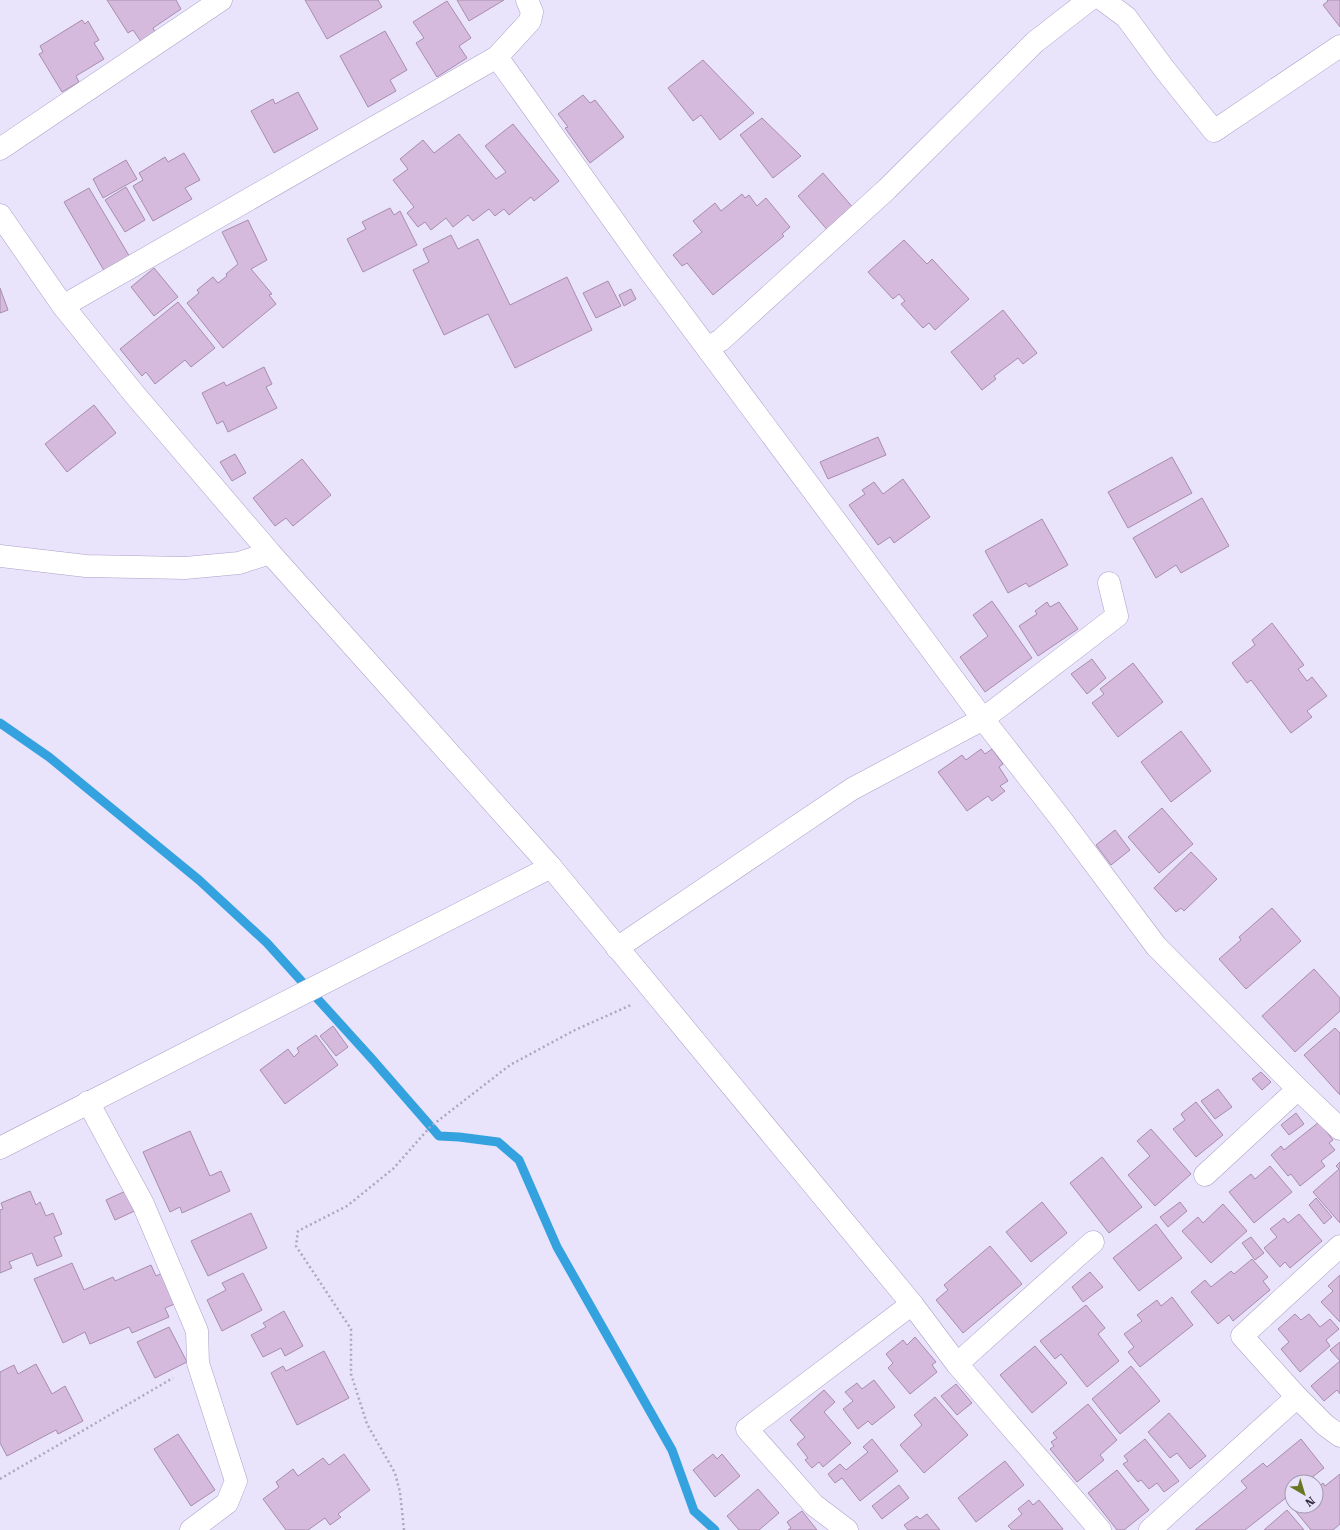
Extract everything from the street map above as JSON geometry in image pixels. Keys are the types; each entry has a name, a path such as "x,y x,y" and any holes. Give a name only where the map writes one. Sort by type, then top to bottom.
{"street":[{"path":"0,150 221,0"},
{"path":"63,306 497,57 530,21 532,12 527,0"},
{"path":"707,348 721,340 887,190 1035,42 1089,0"},
{"path":"1103,0 1126,17 1165,70 1214,131 1340,46"},
{"path":"497,57 707,348 983,718 1156,946 1298,1089 1340,1129"},
{"path":"0,215 63,306 135,395 270,553 550,867 657,994 912,1304 957,1364 1100,1530"},
{"path":"0,556 86,566 185,568 239,563 270,553"},
{"path":"617,948 852,789 983,718 1117,616 1109,583"},
{"path":"0,1148 550,867"},
{"path":"1205,1175 1298,1089"},
{"path":"88,1102 143,1204 197,1331 198,1363 236,1481 227,1503 190,1530"},
{"path":"957,1364 1093,1242"},
{"path":"1340,1246 1242,1336 1325,1425 1340,1436"},
{"path":"847,1530 814,1505 747,1429 912,1304"},
{"path":"1150,1530 1297,1396"}],"path":[{"path":"404,1530 400,1492 395,1473 367,1424 351,1374 351,1329 296,1246 298,1231 347,1206 394,1168 430,1127 510,1065 575,1030 657,994"},
{"path":"0,1479 198,1363"}],"building":[{"path":"107,0 176,0 181,9 153,28 156,34 142,43 133,30 128,33"},
{"path":"305,0 378,0 382,7 327,39"},
{"path":"457,0 504,0 469,21"},
{"path":"1327,0 1340,0 1340,27 1323,5 1328,1"},
{"path":"447,1 471,38 459,46 467,58 437,77 416,43 424,38 413,22"},
{"path":"82,20 85,24 88,21 99,40 94,43 104,59 76,76 79,82 62,92 39,54 43,52 40,46"},
{"path":"385,31 407,70 390,80 396,91 368,107 340,56"},
{"path":"703,60 754,113 720,140 701,115 693,121 668,88"},
{"path":"298,92 318,129 274,153 251,111 273,99 275,104"},
{"path":"583,95 590,103 595,100 624,137 590,163 565,128 568,127 558,114"},
{"path":"762,118 801,156 773,178 740,135"},
{"path":"513,124 559,181 534,201 531,197 509,215 504,209 495,216 489,209 473,221 468,215 453,227 446,218 431,230 425,222 418,227 407,213 414,207 393,180 408,169 400,159 423,140 434,153 459,134 496,179 506,172 485,146"},
{"path":"184,153 200,180 185,188 192,199 153,221 133,186 143,180 139,173 165,157 168,162"},
{"path":"126,160 137,179 103,198 93,179"},
{"path":"823,173 855,210 830,233 798,196"},
{"path":"126,187 145,220 125,232 105,200"},
{"path":"89,188 131,259 106,274 64,202"},
{"path":"742,194 745,198 749,195 757,206 766,198 790,227 782,234 784,236 713,295 687,263 682,266 673,255 702,232 693,221 715,203 721,211"},
{"path":"390,208 394,215 400,211 417,245 363,272 347,239 366,229 362,222"},
{"path":"248,220 267,260 251,269 272,294 269,295 276,304 223,348 187,303 199,293 197,290 213,277 218,283 238,264 222,232"},
{"path":"451,235 458,249 478,239 510,305 567,277 592,330 515,368 488,314 444,335 413,270 429,262 423,249"},
{"path":"904,240 927,264 932,259 969,299 935,330 929,323 923,328 901,304 905,301 899,294 893,299 868,272"},
{"path":"154,268 178,297 154,316 131,287"},
{"path":"608,281 621,306 596,318 583,293"},
{"path":"0,288 8,310 0,313"},
{"path":"631,289 636,299 624,306 619,295"},
{"path":"178,302 215,348 191,367 185,360 155,384 146,372 142,376 120,349"},
{"path":"1003,310 1037,353 1023,364 1018,358 994,376 996,379 982,390 951,352"},
{"path":"264,367 272,384 266,387 277,408 228,432 223,421 217,424 202,393 224,382 226,386"},
{"path":"94,405 116,433 67,472 45,444"},
{"path":"878,437 886,455 828,479 820,462"},
{"path":"235,454 246,473 232,481 220,462"},
{"path":"1172,457 1192,493 1128,528 1108,492"},
{"path":"302,459 331,495 293,526 286,518 275,526 253,498"},
{"path":"903,479 930,517 894,543 890,537 878,545 849,505 865,494 862,490 874,482 883,494"},
{"path":"1202,498 1229,546 1181,573 1176,565 1156,578 1133,538"},
{"path":"1042,519 1068,565 1029,587 1026,583 1008,593 985,551"},
{"path":"992,601 1032,658 985,692 960,657 988,636 973,615"},
{"path":"1047,602 1050,607 1059,602 1078,629 1038,656 1019,626 1037,614 1035,611"},
{"path":"1272,623 1304,665 1298,669 1307,681 1312,677 1327,696 1307,711 1312,717 1291,733 1251,680 1247,683 1232,663 1255,645 1252,640"},
{"path":"1092,659 1106,678 1087,694 1071,674"},
{"path":"1133,663 1163,702 1118,737 1092,703 1104,694 1100,689"},
{"path":"1181,731 1211,771 1171,802 1141,762"},
{"path":"981,749 985,754 992,749 1003,764 999,767 1008,781 1000,786 1005,791 992,801 988,796 967,811 938,772 962,755 966,760"},
{"path":"1162,808 1193,844 1159,873 1128,837"},
{"path":"1115,830 1130,850 1111,865 1096,845"},
{"path":"1191,852 1217,879 1184,911 1181,908 1176,912 1154,888"},
{"path":"1272,908 1301,941 1246,989 1219,959 1241,940 1239,937"},
{"path":"1314,969 1340,998 1340,1011 1295,1052 1262,1016"},
{"path":"333,1026 348,1047 336,1056 320,1036"},
{"path":"1335,1028 1340,1033 1340,1095 1304,1055"},
{"path":"316,1035 338,1065 285,1104 260,1070 288,1049 294,1057 299,1052 297,1048"},
{"path":"1261,1072 1271,1082 1262,1090 1252,1079"},
{"path":"1218,1089 1232,1107 1215,1119 1201,1101"},
{"path":"1196,1102 1223,1135 1196,1157 1173,1129 1185,1120 1181,1114"},
{"path":"1296,1113 1304,1124 1289,1135 1281,1125"},
{"path":"1319,1122 1333,1140 1329,1143 1335,1150 1321,1161 1325,1166 1300,1186 1291,1174 1288,1176 1271,1155 1281,1146 1284,1150"},
{"path":"1151,1129 1191,1174 1155,1206 1128,1175 1150,1156 1137,1141"},
{"path":"190,1131 210,1176 221,1171 230,1191 182,1213 180,1207 170,1212 143,1152"},
{"path":"1102,1157 1142,1207 1109,1233 1070,1183"},
{"path":"1340,1162 1340,1223 1313,1192 1339,1169 1336,1166"},
{"path":"1270,1166 1292,1192 1254,1223 1229,1192 1251,1174 1255,1179"},
{"path":"130,1189 139,1209 115,1220 106,1200"},
{"path":"30,1191 36,1205 40,1202 46,1216 53,1213 62,1234 54,1237 62,1256 37,1266 32,1253 9,1262 12,1268 0,1273 0,1210 3,1209 1,1203"},
{"path":"1316,1198 1332,1217 1324,1224 1309,1205"},
{"path":"1042,1202 1067,1233 1031,1262 1006,1232"},
{"path":"1180,1202 1187,1211 1168,1227 1160,1217"},
{"path":"1223,1204 1247,1231 1211,1263 1182,1231 1198,1217 1203,1223"},
{"path":"251,1213 267,1248 208,1276 191,1241"},
{"path":"1299,1214 1322,1241 1290,1268 1285,1262 1280,1267 1264,1248 1277,1237 1270,1229 1284,1218 1288,1223"},
{"path":"1156,1224 1182,1258 1139,1291 1113,1258"},
{"path":"1251,1237 1264,1253 1255,1260 1242,1243"},
{"path":"990,1246 1022,1284 963,1333 936,1300 948,1290 944,1285"},
{"path":"1252,1259 1268,1277 1263,1281 1270,1290 1233,1321 1229,1315 1218,1324 1191,1292 1205,1280 1211,1287 1231,1271 1234,1274"},
{"path":"72,1263 84,1290 113,1277 115,1281 151,1265 156,1276 164,1272 177,1303 165,1308 169,1317 132,1333 129,1327 90,1344 85,1332 63,1343 34,1279"},
{"path":"1090,1272 1103,1287 1083,1302 1072,1287"},
{"path":"243,1273 262,1310 222,1331 207,1300 226,1290 222,1283"},
{"path":"1340,1275 1340,1322 1321,1302 1333,1291 1328,1286"},
{"path":"1172,1297 1193,1325 1140,1367 1128,1352 1134,1347 1124,1334 1142,1321 1137,1315 1157,1300 1161,1306"},
{"path":"1086,1305 1105,1328 1098,1334 1119,1361 1087,1387 1061,1354 1055,1359 1040,1341"},
{"path":"284,1311 303,1346 285,1356 281,1348 263,1357 251,1335 266,1327 263,1323"},
{"path":"1295,1314 1301,1320 1309,1314 1320,1327 1330,1319 1339,1329 1326,1340 1330,1346 1300,1372 1281,1349 1289,1342 1278,1329"},
{"path":"169,1327 187,1362 155,1378 137,1342"},
{"path":"915,1337 936,1362 932,1365 937,1372 910,1394 888,1368 893,1363 886,1354 903,1340 907,1345"},
{"path":"1340,1342 1340,1361 1330,1350"},
{"path":"1035,1346 1067,1383 1032,1413 1000,1375"},
{"path":"324,1351 349,1398 297,1425 271,1373 283,1366 286,1371"},
{"path":"1340,1361 1340,1394 1337,1390 1324,1401 1311,1386"},
{"path":"36,1364 52,1394 65,1386 83,1421 58,1434 56,1430 7,1456 0,1443 0,1372 14,1365 18,1374"},
{"path":"1131,1366 1160,1401 1120,1434 1092,1399"},
{"path":"874,1380 895,1407 872,1425 868,1421 858,1429 843,1409 853,1401 845,1392 857,1383 862,1389"},
{"path":"956,1384 972,1403 957,1415 941,1396"},
{"path":"824,1390 835,1402 824,1412 851,1443 823,1467 819,1462 812,1468 805,1460 808,1458 797,1444 805,1437 790,1420"},
{"path":"935,1397 968,1435 924,1473 900,1445 922,1425 914,1415"},
{"path":"1088,1404 1117,1440 1100,1455 1104,1460 1077,1482 1050,1449 1054,1446 1051,1442 1057,1438 1053,1433"},
{"path":"1169,1413 1206,1456 1190,1469 1177,1453 1170,1458 1148,1432"},
{"path":"178,1434 215,1490 191,1506 154,1449"},
{"path":"872,1439 898,1471 860,1501 842,1478 835,1483 828,1474 840,1464 846,1470 868,1452 863,1447"},
{"path":"1145,1439 1179,1481 1164,1492 1157,1483 1149,1489 1141,1480 1138,1482 1123,1464 1128,1461 1124,1456"},
{"path":"1301,1439 1324,1468 1316,1474 1284,1474 1284,1499 1245,1530 1195,1530 1247,1488 1241,1481 1263,1463 1267,1467"},
{"path":"344,1454 370,1490 338,1514 341,1517 330,1525 325,1518 308,1530 286,1530 263,1499 279,1487 276,1482 293,1469 298,1476 323,1458 329,1465"},
{"path":"713,1454 717,1459 722,1454 740,1476 715,1497 693,1470"},
{"path":"1005,1461 1024,1485 976,1522 958,1498"},
{"path":"1117,1470 1149,1510 1124,1530 1117,1530 1088,1493"},
{"path":"1340,1474 1340,1524 1333,1530 1311,1530 1298,1514 1324,1514 1324,1484 1325,1486"},
{"path":"899,1485 909,1498 882,1519 872,1506"},
{"path":"758,1489 779,1513 759,1530 739,1530 727,1516"},
{"path":"1029,1500 1033,1505 1039,1500 1063,1529 1012,1530 1008,1526 1022,1514 1018,1509"},
{"path":"802,1511 817,1530 788,1530 791,1528 787,1522"},
{"path":"1284,1513 1284,1514 1290,1514 1304,1530 1264,1530"},
{"path":"927,1514 940,1530 908,1530 904,1525 917,1516 920,1519"}],"waterway":[{"path":"0,723 49,757 199,880 267,943 372,1059 439,1136 498,1142 519,1160 557,1247 672,1450 694,1511 715,1530"}]}
